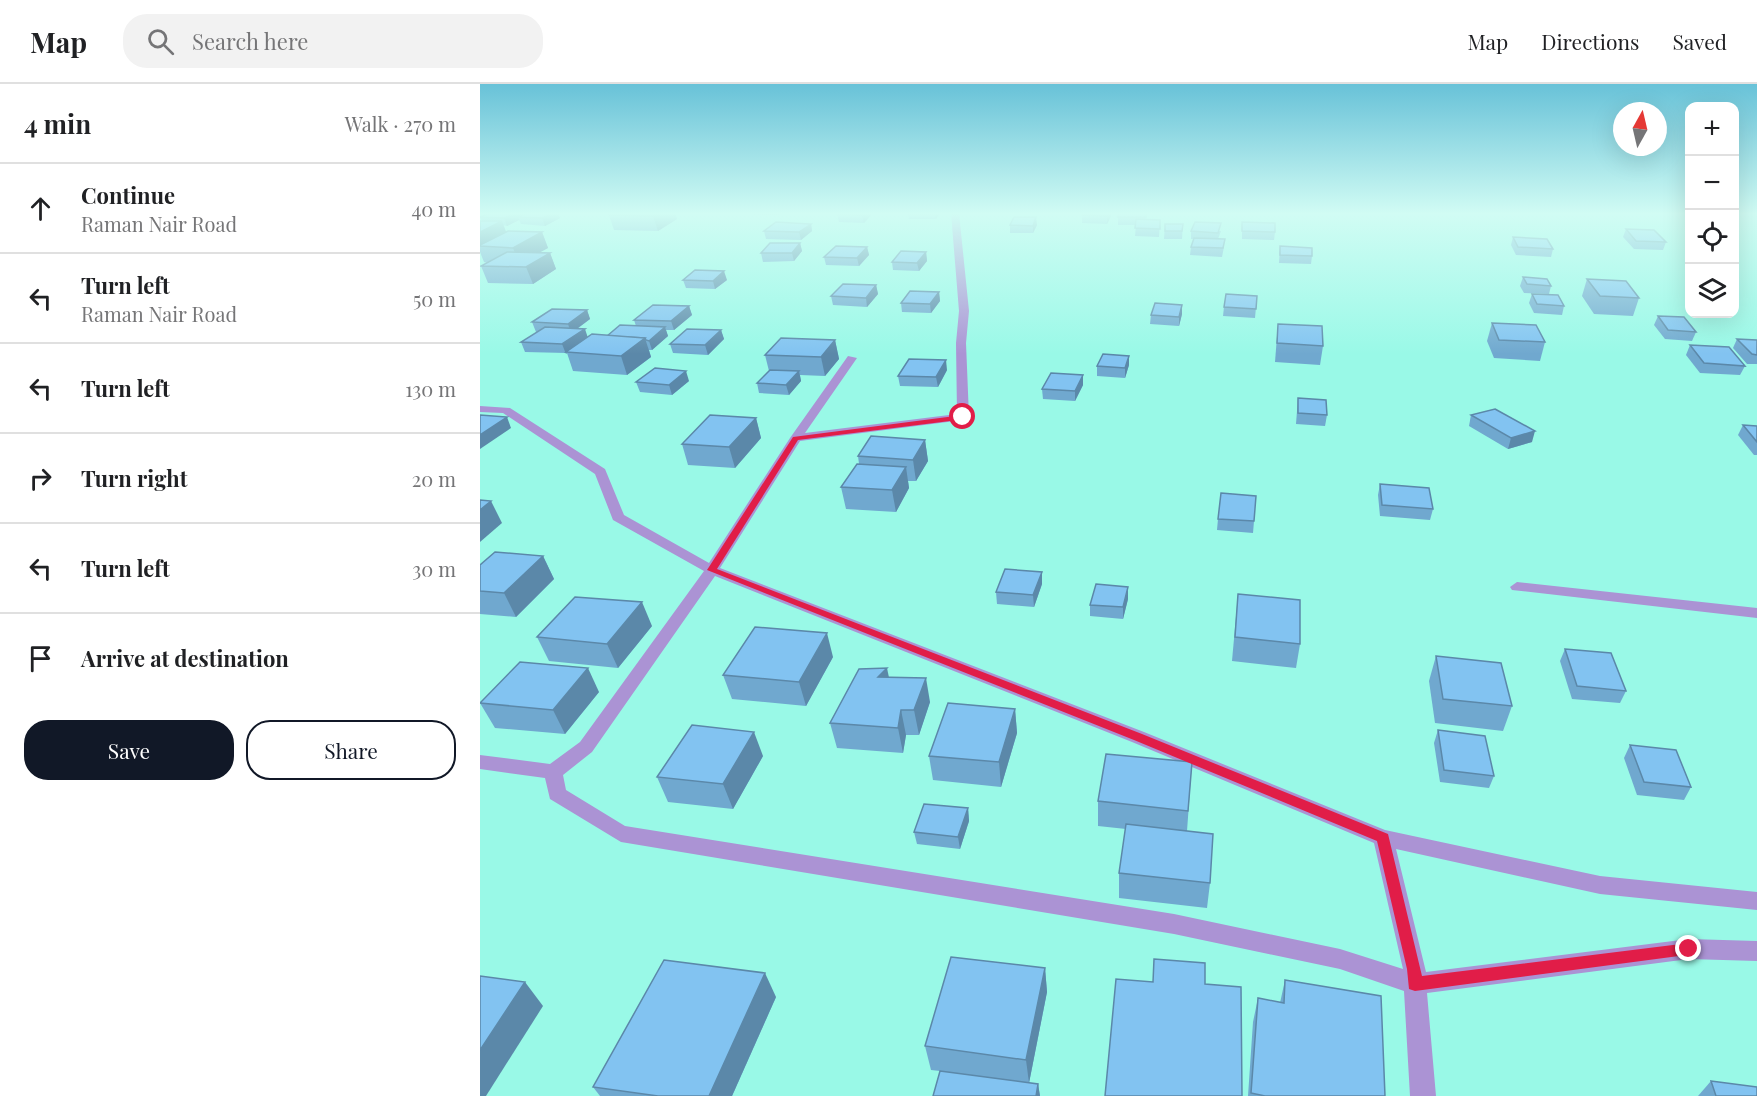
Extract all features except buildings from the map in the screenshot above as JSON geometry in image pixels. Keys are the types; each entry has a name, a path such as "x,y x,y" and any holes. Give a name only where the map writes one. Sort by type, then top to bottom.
{"street":[{"path":"796,438 963,417 961,343 964,311 959,260"},
{"path":"480,762 553,772 586,747 712,570 796,438 852,358"},
{"path":"480,409 506,410 601,472 618,517 712,570 1138,737 1383,838 1600,885 1757,901"},
{"path":"1517,587 1757,613"},
{"path":"553,772 557,794 621,834 1174,924 1340,959 1415,984 1689,949 1757,951"},
{"path":"1383,838 1414,969 1424,1096"}],"route":[{"path":"963,417 796,438 712,570 1138,737 1383,838 1414,969 1415,984 1689,949"}]}
